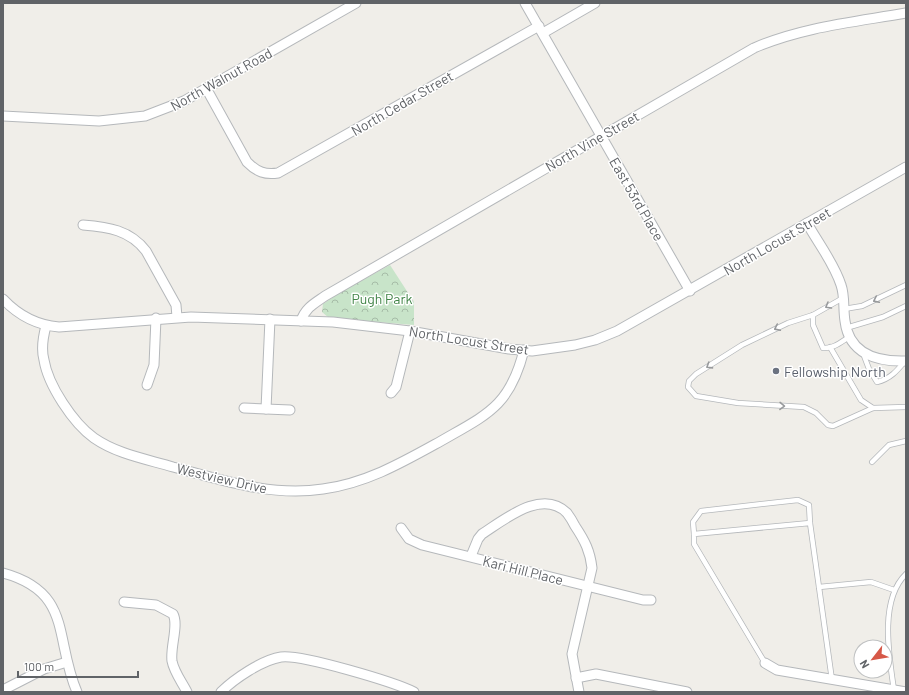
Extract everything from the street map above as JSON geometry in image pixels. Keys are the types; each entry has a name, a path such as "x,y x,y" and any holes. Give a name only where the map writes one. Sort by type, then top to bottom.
{"street":[{"name":"North Walnut Road","path":"3,116 99,121 129,118 166,109 356,3"},
{"name":"East 53rd Place","path":"525,3 690,290"},
{"name":"North Cedar Street","path":"206,88 248,162 253,168 265,174 278,173 541,30 595,3"},
{"name":"North Vine Street","path":"301,321 304,313 325,296 754,48 774,40 808,30 906,13"},
{"name":"North Locust Street","path":"156,318 270,319 368,325 524,350 549,350 602,338 617,331 906,167"},
{"path":"807,223 839,280 848,333 863,352 880,360 905,361"},
{"path":"83,225 107,227 121,231 140,243 176,304 177,317"},
{"path":"3,299 21,314 46,326 69,328 156,318 154,365 147,385"},
{"path":"266,409 270,319"},
{"name":"Westview Drive","path":"46,326 43,353 48,374 74,419 93,438 124,454 245,486 275,491 300,492 347,485 377,475 401,463 493,410 511,388 520,368 524,350"},
{"path":"392,393 396,387 410,331"},
{"path":"244,408 290,410"},
{"path":"471,556 478,539 482,534 522,509 544,504 556,506 567,514 591,554 592,568 572,654 579,692"},
{"name":"Kari Hill Place","path":"402,528 409,539 414,542 588,586 651,600"},
{"path":"3,573 29,583 50,602 58,620 67,662 77,692"},
{"path":"124,602 156,605 170,611 174,616 172,660 187,692"},
{"path":"221,692 233,681 269,660 288,656 308,659 414,692"},
{"path":"3,690 26,677 67,662"},
{"path":"765,663 777,670 876,690 906,692"},
{"path":"576,678 596,674 687,692"}],"lane":[{"path":"844,309 862,306 906,285"},
{"path":"843,298 813,315 788,323 742,345 696,374 689,380 688,386 696,396 738,403 804,407 816,412 828,426 833,426 873,408 906,408"},
{"path":"813,315 813,325 823,348 830,347 848,333 906,306"},
{"path":"830,347 861,400 873,408"},
{"path":"863,352 869,369 877,382 894,374 905,361"},
{"path":"872,462 889,445 906,441"},
{"path":"765,663 694,544 693,522 701,511 798,500 809,505 810,523 832,680"},
{"path":"694,534 810,523"},
{"path":"894,690 888,624 894,590 898,582 906,574"},
{"path":"819,587 871,582 894,590"}],"green space":[{"name":"Pugh Park","path":"390,265 414,302 414,325 329,318 322,312 323,304 339,293"}],"place":[{"name":"Fellowship North","path":"776,371"}]}
